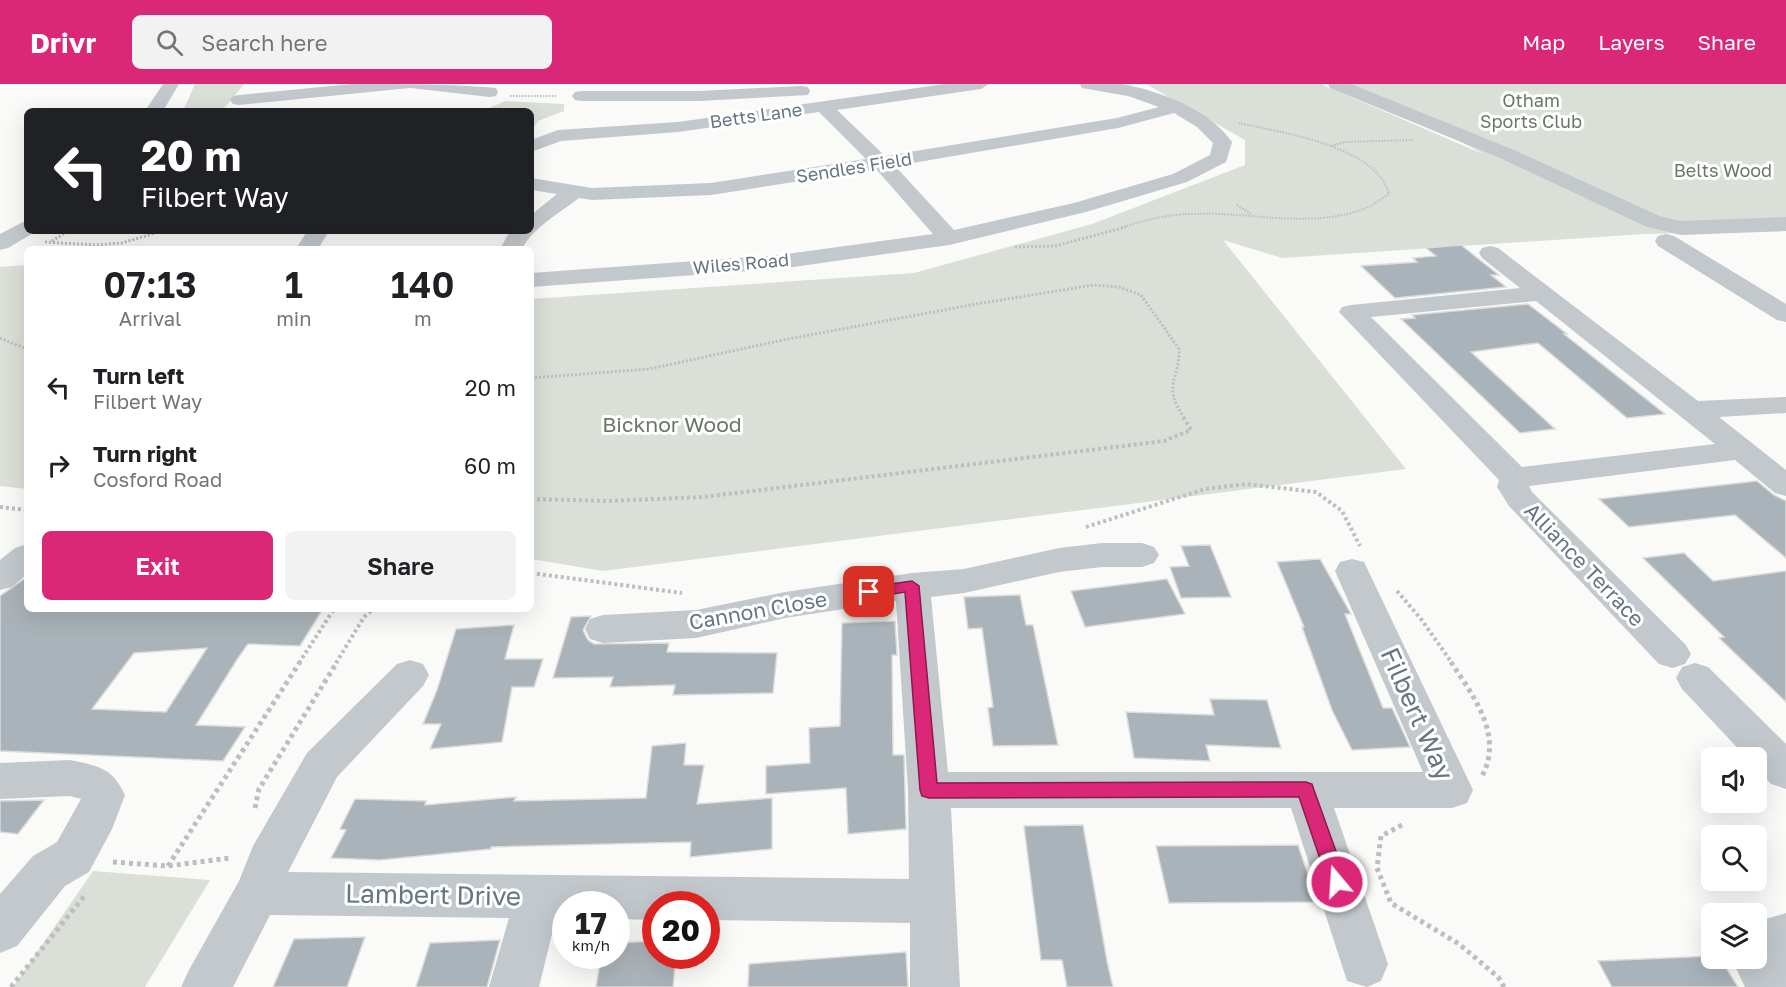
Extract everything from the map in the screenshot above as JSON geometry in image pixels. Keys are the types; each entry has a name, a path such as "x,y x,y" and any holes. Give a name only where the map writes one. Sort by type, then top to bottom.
{"street":[{"path":"155,108 171,84"},
{"path":"236,106 254,84"},
{"path":"236,106 376,85 404,84"},
{"path":"415,84 500,91"},
{"path":"581,96 699,96 866,84"},
{"name":"Betts Lane","path":"534,145 558,136 678,127 981,84"},
{"path":"1088,84 1114,86 1174,108"},
{"path":"1336,84 1507,154 1655,222 1681,228 1786,224"},
{"path":"460,107 500,91"},
{"path":"824,107 882,164 949,237"},
{"name":"Sendles Field","path":"534,184 592,194 711,189 882,164 1118,123 1174,108"},
{"name":"Wiles Road","path":"534,280 779,262 980,232 1079,208 1180,178 1219,158 1223,142 1203,123 1174,108"},
{"path":"534,223 575,191"},
{"path":"0,243 24,229"},
{"path":"1666,241 1786,315"},
{"path":"1490,253 1786,486"},
{"path":"1743,288 1775,286"},
{"path":"1515,478 1351,312 1542,293"},
{"path":"1692,410 1786,405"},
{"name":"Alliance Terrace","path":"1739,450 1515,478 1513,487 1520,499 1786,771"},
{"path":"0,548 24,554"},
{"name":"Cannon Close","path":"603,629 696,624 785,605 912,586 964,581 1059,560 1102,555 1142,555"},
{"path":"0,578 24,558"},
{"name":"Filbert Way","path":"929,790 1452,790 1352,571"},
{"path":"912,586 929,790 935,987"},
{"path":"206,987 322,765 410,675"},
{"path":"0,781 70,778 93,783 104,795 97,815 95,869 49,871 0,930"},
{"path":"1306,790 1364,964"},
{"name":"Lambert Drive","path":"263,877 538,897 933,901"},
{"path":"514,987 538,897"},
{"path":"1767,942 1786,936"},
{"path":"1762,969 1774,987"}],"path":[{"path":"500,91 581,96"},
{"path":"980,232 1004,246 1032,249 1063,245 1106,235 1133,223 1170,216 1221,213 1308,218 1341,217 1362,212 1378,204 1389,194 1384,181 1371,168 1330,147 1238,123"},
{"path":"1330,147 1346,142 1397,141 1454,134"},
{"path":"1237,205 1252,215"},
{"path":"63,234 50,241 96,245 122,243 152,234"},
{"path":"534,378 650,369 783,340 953,308 1069,288 1106,285 1141,295 1179,349 1180,359 1172,391 1179,410 1191,430 1164,441 734,494 620,501 534,499"},
{"path":"0,338 24,348"},
{"path":"0,507 24,510"},
{"path":"168,866 332,612"},
{"path":"254,818 259,789 364,617 370,612"},
{"path":"1406,822 1381,836 1377,868 1391,903 1459,944 1498,977 1504,987"},
{"path":"11,987 95,869 168,866 233,858 263,877"}],"green space":[{"path":"195,84 244,84 224,108 184,108"},
{"name":"Bicknor Wood","path":"1146,84 1321,84 1485,155 1392,104 1345,84 1786,84 1786,231 1644,234 1282,258 1223,240 1406,469 603,571 534,560 534,299 914,273 1092,224 1245,165 1245,140"},
{"path":"505,101 564,104 564,111 538,121 534,127 534,108 490,108"},
{"path":"24,265 24,489 0,486 0,267"},
{"path":"93,871 210,880 145,987 13,987"}],"building":[{"path":"1461,245 1499,275 1491,275 1506,287 1395,298 1361,266 1417,262 1413,258 1436,256 1426,248"},
{"path":"1528,304 1665,414 1627,418 1538,343 1471,352 1555,429 1520,433 1401,319 1415,318 1412,315"},
{"path":"1757,481 1774,495 1786,501 1786,558 1735,515 1629,527 1599,499"},
{"path":"1210,545 1231,597 1181,598 1170,567 1189,566 1181,546"},
{"path":"1684,553 1713,581 1786,571 1786,702 1719,638 1724,637 1643,558"},
{"path":"1320,559 1351,614 1345,614 1383,708 1392,708 1410,747 1352,750 1332,710 1302,627 1304,627 1277,562"},
{"path":"24,579 24,612 321,612 300,646 248,644 238,658 196,725 245,727 223,761 0,751 0,596","holes":["207,648 166,712 92,709 134,653"]},
{"path":"1167,579 1185,614 1085,627 1071,591"},
{"path":"1020,595 1026,625 1033,625 1058,745 993,746 988,708 993,707 982,628 968,629 964,597"},
{"path":"591,616 583,630 588,640 594,644 669,643 667,652 777,653 773,693 673,695 675,685 610,687 613,677 553,678 571,617"},
{"path":"895,621 897,655 892,655 893,755 904,755 906,829 848,834 846,788 766,794 766,766 810,763 809,728 840,726 842,623"},
{"path":"514,625 505,659 543,659 534,687 512,687 502,742 430,749 441,724 423,724 437,690 456,629"},
{"path":"1210,699 1267,700 1281,748 1206,745 1210,761 1134,758 1126,712 1214,715"},
{"path":"686,743 684,765 704,765 697,804 772,798 772,849 690,857 691,842 491,847 491,849 380,860 331,858 346,830 340,829 355,799 426,801 425,805 516,797 514,801 646,798 652,746"},
{"path":"44,800 18,834 0,832 0,801"},
{"path":"1083,825 1113,987 1067,987 1062,960 1041,960 1024,826"},
{"path":"1298,845 1317,902 1169,903 1156,846"},
{"path":"365,937 347,987 273,987 294,939"},
{"path":"500,940 487,987 416,987 430,943"},
{"path":"630,942 642,942 642,969 675,969 673,987 596,987 599,969 630,969"},
{"path":"906,952 908,987 748,987 749,964"},
{"path":"1701,956 1701,969 1727,969 1738,987 1612,987 1598,961"}],"route":[{"path":"869,592 912,586 929,790 1306,790 1337,882"}],"park label":[{"name":"Otham Sports Club","path":"1531,111"},
{"name":"Belts Wood","path":"1723,171"}]}
